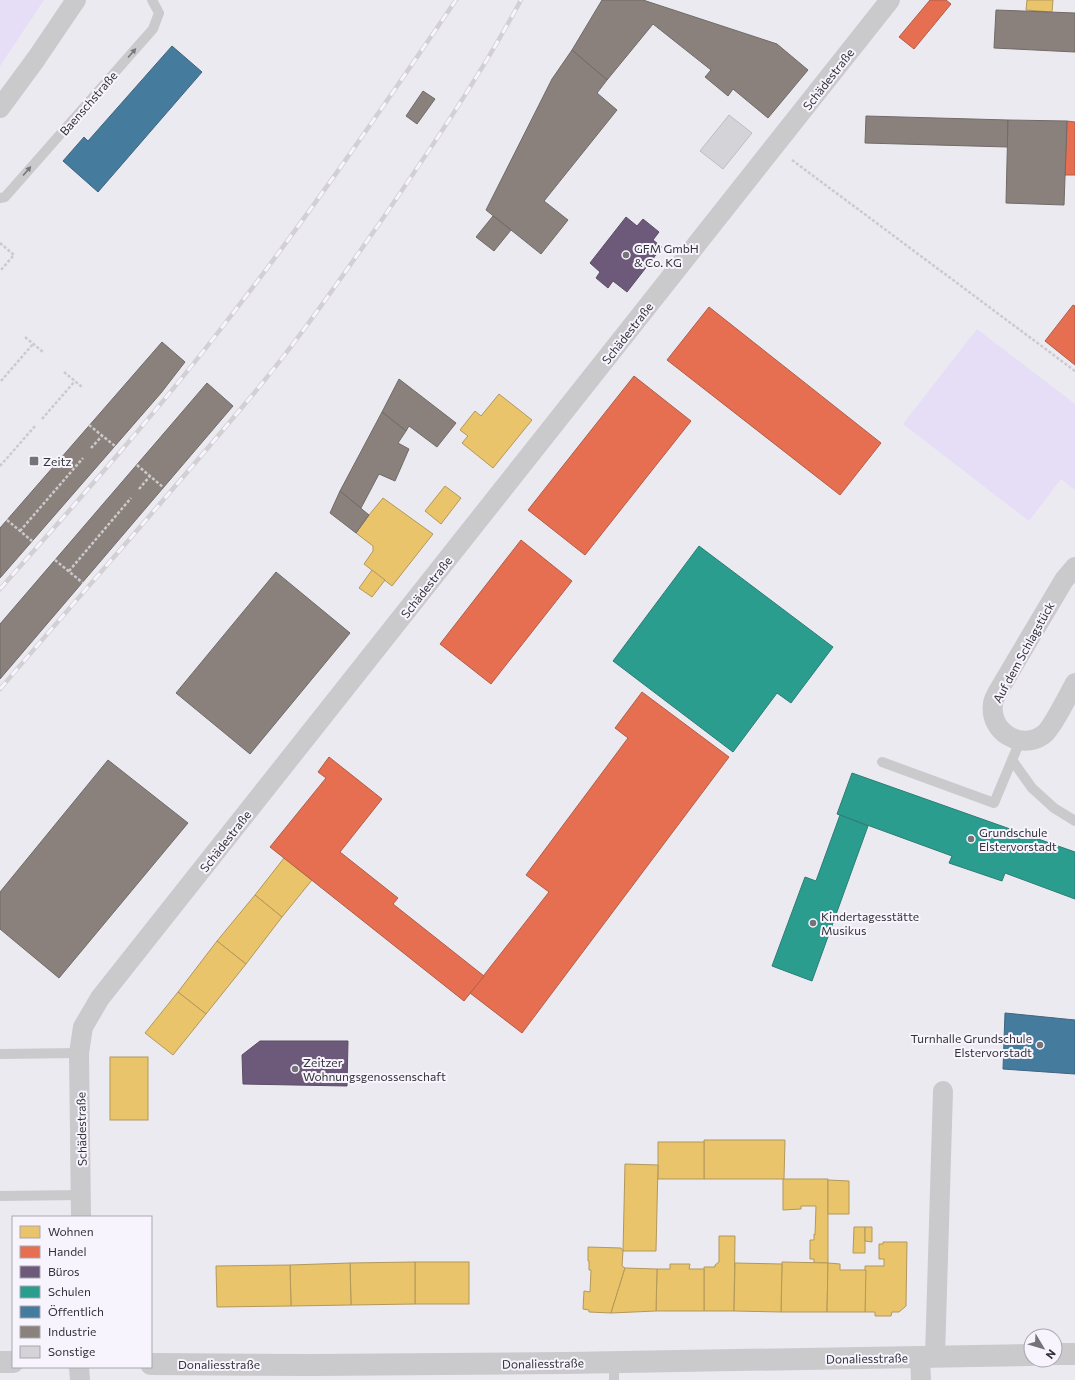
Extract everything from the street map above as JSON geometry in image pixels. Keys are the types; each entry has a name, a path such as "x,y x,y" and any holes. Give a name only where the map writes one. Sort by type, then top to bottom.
{"main road":[{"path":"1063,1354 1075,1354"},
{"name":"Donaliesstraße","path":"152,1364 311,1365 614,1371 927,1357 1023,1355"},
{"path":"0,1362 12,1362"}],"street":[{"path":"0,108 36,59 76,0"},
{"name":"Schädestraße","path":"82,1216 80,1053 83,1027 100,998 890,0"},
{"name":"Auf dem Schlagstück","path":"1020,741 1012,739 998,728 994,719 993,703 1064,580 1075,567"},
{"path":"1020,741 1037,739 1045,734 1075,683"},
{"path":"921,1380 927,1357 943,1090"},
{"path":"79,1368 80,1380"}],"lane":[{"name":"Baenschstraße","path":"0,198 5,197 153,29 159,13 152,0"},
{"path":"882,762 994,803 1020,741"},
{"path":"1012,760 1032,788 1054,808 1075,821"},
{"path":"0,1054 80,1053"},
{"path":"0,1196 82,1195"}],"path":[{"path":"774,146 1075,371"},
{"path":"0,243 14,255 0,271"},
{"path":"25,337 43,352"},
{"path":"1,381 33,344"},
{"path":"64,372 82,387"},
{"path":"42,419 75,381"},
{"path":"0,466 36,425"},
{"path":"89,426 114,446"},
{"path":"91,448 102,436"},
{"path":"20,531 83,458"},
{"path":"137,465 164,488"},
{"path":"139,489 150,476"},
{"path":"69,571 131,498"},
{"path":"7,520 32,541"},
{"path":"55,560 83,583"}],"shaded area":[{"path":"0,0 44,0 0,66"},
{"path":"977,329 1075,404 1075,490 1061,479 1029,521 903,424"}],"building: Wohnen":[{"path":"1027,0 1053,0 1052,12 1026,10"},
{"path":"499,394 532,420 493,468 462,443 468,436 460,430 475,411 481,416"},
{"path":"445,486 461,498 441,524 425,511"},
{"path":"383,498 433,534 392,586 364,564 373,551 373,546 356,533"},
{"path":"372,570 385,580 372,597 359,588"},
{"path":"284,858 312,880 282,917 255,895"},
{"path":"255,895 282,917 246,964 217,941"},
{"path":"217,941 246,964 206,1014 178,992"},
{"path":"178,992 206,1014 173,1055 145,1033"},
{"path":"110,1057 148,1057 148,1120 110,1120"},
{"path":"704,1140 785,1140 784,1179 704,1179"},
{"path":"658,1142 704,1142 704,1179 658,1179"},
{"path":"625,1164 658,1165 656,1251 623,1251"},
{"path":"783,1179 828,1179 828,1263 814,1263 814,1259 810,1259 810,1240 814,1240 814,1234 815,1235 816,1206 801,1206 801,1209 783,1210"},
{"path":"828,1180 849,1181 849,1214 828,1214"},
{"path":"854,1227 865,1227 865,1253 853,1253"},
{"path":"865,1227 872,1227 872,1242 865,1241"},
{"path":"719,1236 735,1236 734,1311 704,1311 704,1267 715,1267 715,1265 719,1262"},
{"path":"883,1242 907,1242 906,1306 899,1312 892,1312 891,1316 875,1316 875,1312 865,1312 865,1266 884,1266 884,1259 879,1259 879,1244 883,1244"},
{"path":"588,1247 621,1248 623,1251 622,1266 625,1268 611,1313 589,1312 589,1310 583,1309 584,1291 590,1292 591,1270 589,1270"},
{"path":"415,1262 469,1262 469,1304 415,1304"},
{"path":"415,1262 415,1304 351,1305 350,1263"},
{"path":"782,1262 828,1263 827,1312 781,1312"},
{"path":"350,1263 351,1305 291,1306 290,1265"},
{"path":"735,1263 782,1264 781,1312 734,1311"},
{"path":"828,1263 840,1264 840,1270 866,1270 865,1312 827,1312"},
{"path":"670,1264 690,1264 689,1269 704,1269 704,1311 656,1311 657,1269 670,1269"},
{"path":"290,1265 291,1306 217,1307 216,1266"},
{"path":"625,1268 657,1269 656,1311 611,1313"}],"building: Handel":[{"path":"930,0 946,0 951,4 914,49 899,37"},
{"path":"1067,121 1075,122 1075,175 1065,175"},
{"path":"1073,305 1075,306 1075,365 1045,341"},
{"path":"709,307 881,443 840,495 667,360"},
{"path":"634,376 691,421 585,555 528,510"},
{"path":"521,540 572,581 491,684 440,644"},
{"path":"642,692 729,757 522,1033 470,993 549,892 526,875 628,738 615,728"},
{"path":"329,757 382,799 340,852 398,898 393,904 484,976 464,1001 270,847 326,778 318,772"}],"building: Büros":[{"name":"GFM GmbH & Co. KG","path":"626,217 637,226 643,219 659,232 653,240 662,247 627,292 613,281 608,288 596,278 600,272 590,263"},
{"name":"Zeitzer Wohnungsgenossenschaft","path":"260,1041 348,1041 347,1086 243,1084 242,1055"}],"building: Schulen":[{"path":"699,546 833,647 791,703 777,693 733,752 613,661"},
{"name":"Grundschule Elstervorstadt","path":"852,773 1075,852 1075,899 1005,873 1002,881 949,863 952,856 837,814"},
{"path":"840,815 868,826 812,981 772,966 805,877 816,881"}],"building: Öffentlich":[{"path":"172,46 202,72 98,192 63,161 84,137 88,141"},
{"name":"Turnhalle Grundschule Elstervorstadt","path":"1005,1013 1075,1020 1075,1074 1003,1069"}],"building: Industrie":[{"path":"602,0 643,0 777,44 808,70 768,118 733,89 728,96 705,77 711,70 653,24 607,80 572,50"},
{"path":"996,10 1075,13 1075,52 994,48"},
{"path":"572,50 607,80 597,93 617,110 544,201 568,220 541,254 486,210 552,79"},
{"path":"423,91 435,99 417,124 406,116"},
{"path":"866,116 1008,120 1008,147 865,143"},
{"path":"1008,120 1067,121 1064,205 1006,203"},
{"path":"493,216 511,230 494,251 476,237"},
{"path":"162,342 185,362 161,393 0,578 0,528"},
{"path":"399,379 456,423 437,447 409,426 406,431 382,412"},
{"path":"207,383 233,406 0,679 0,624"},
{"path":"382,412 406,431 398,443 409,449 395,481 379,474 361,508 340,491"},
{"path":"340,491 369,515 356,533 330,513"},
{"path":"276,572 350,633 250,754 176,693"},
{"path":"108,760 188,823 59,978 0,929 0,892"}],"building: Sonstige":[{"path":"729,115 752,133 723,169 700,151"}],"railway":[{"path":"0,589 142,427 223,326 313,206 456,0"},
{"path":"0,689 214,441 297,339 435,142 488,58 521,0"}],"place":[{"name":"GFM GmbH & Co. KG","path":"626,255"},
{"name":"Zeitz","path":"34,461"},
{"name":"Grundschule Elstervorstadt","path":"971,839"},
{"name":"Kindertagesstätte Musikus","path":"813,923"},
{"name":"Turnhalle Grundschule Elstervorstadt","path":"1040,1045"},
{"name":"Zeitzer Wohnungsgenossenschaft","path":"295,1069"}]}
